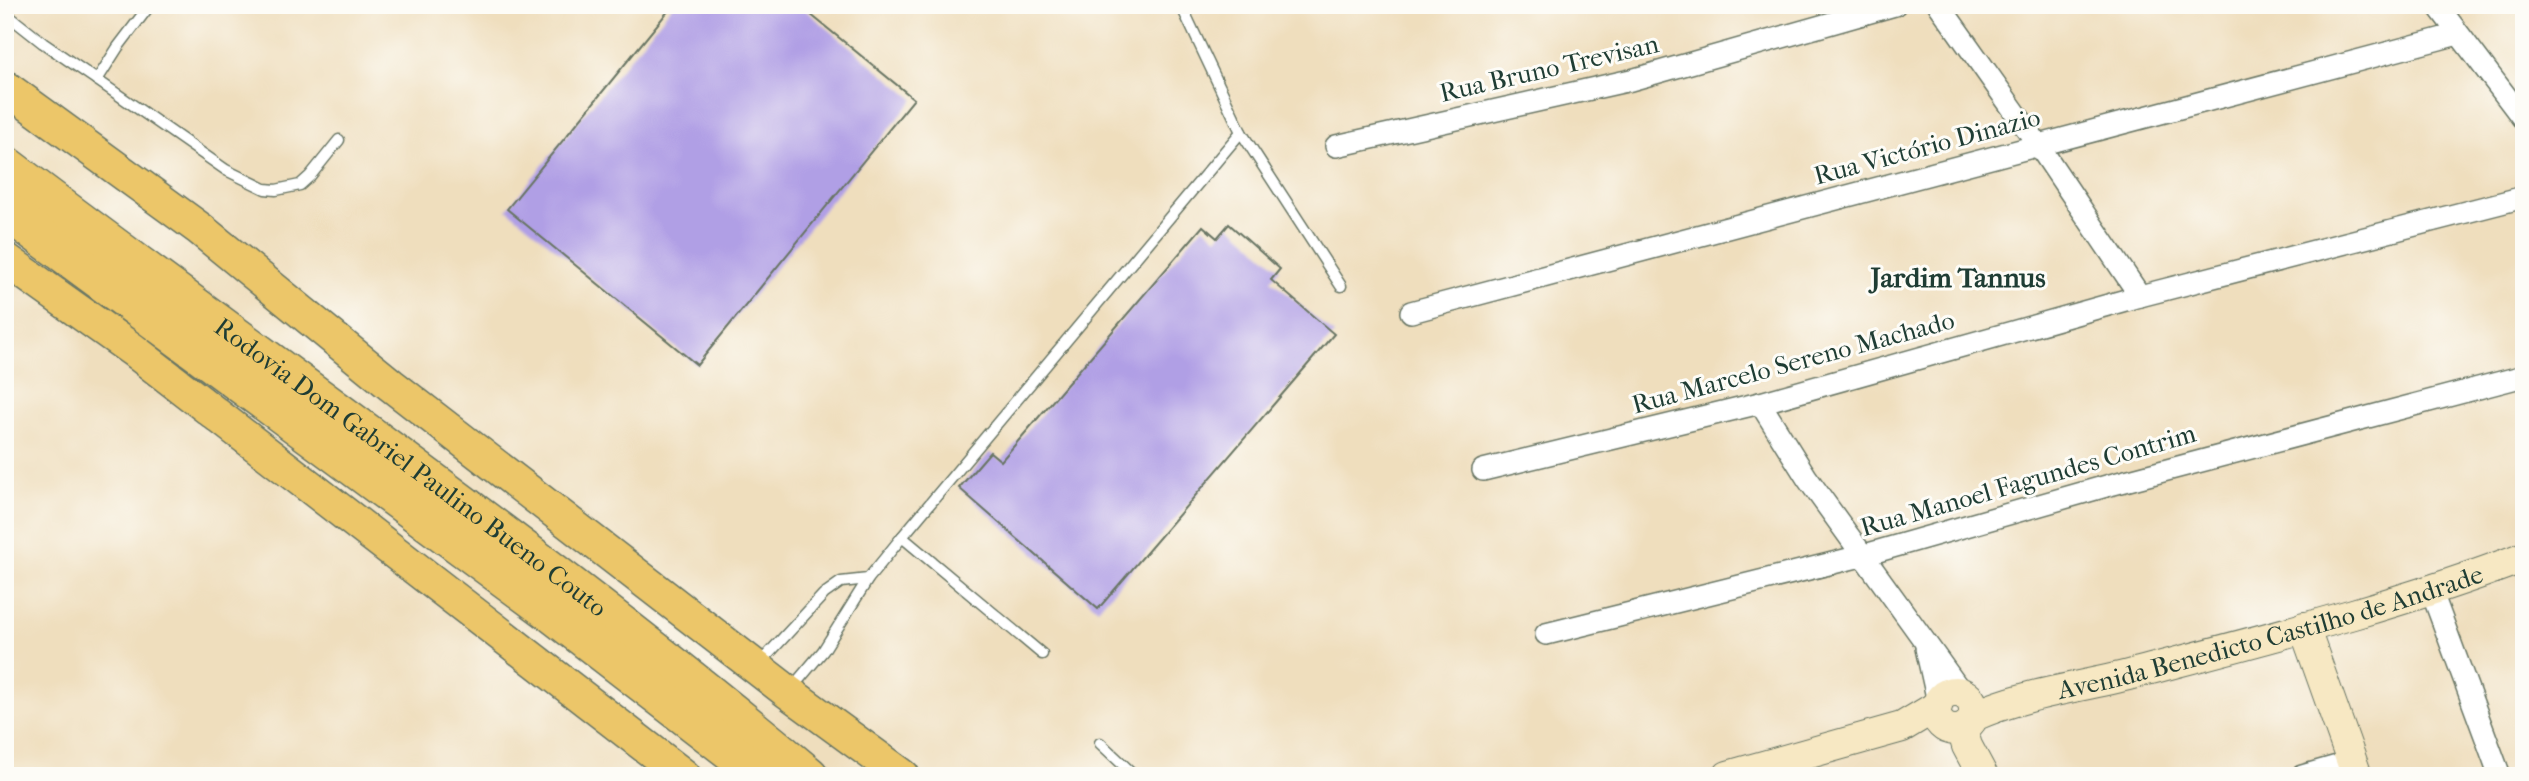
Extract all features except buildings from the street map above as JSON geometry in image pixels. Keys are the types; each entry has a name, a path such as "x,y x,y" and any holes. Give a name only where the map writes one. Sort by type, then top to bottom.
{"highway":[{"name":"Rodovia Dom Gabriel Paulino Bueno Couto","path":"5,165 573,587 808,776"},
{"name":"Rodovia Dom Gabriel Paulino Bueno Couto","path":"5,210 549,611 763,776"}],"main road":[{"path":"5,87 200,229 391,385 788,692 903,776"},
{"path":"5,258 133,350 684,776"},
{"name":"Avenida Benedicto Castilho de Andrade","path":"1955,710 2129,675 2431,590 2524,557"},
{"path":"2304,627 2354,769"},
{"path":"1728,776 1955,710 1967,746 1983,776"}],"street":[{"name":"Rua Bruno Trevisan","path":"1336,146 1631,80 1895,5"},
{"path":"1939,5 2039,146 2140,296"},
{"path":"2437,5 2524,120"},
{"name":"Rua Victório Dinazio","path":"1411,312 2458,34"},
{"name":"Rua Marcelo Sereno Machado","path":"1483,470 1760,403 2140,296 2524,197"},
{"name":"Rua Manoel Fagundes Contrim","path":"1546,634 1861,556 2110,485 2524,376"},
{"path":"1760,403 1807,478 1925,642 1955,710"},
{"path":"2431,590 2500,776"},
{"path":"2302,776 2354,769"}],"lane":[{"path":"97,80 150,5"},
{"path":"1181,5 1241,132 1341,286"},
{"path":"5,13 43,43 226,170 265,189 276,190 300,185 339,140"},
{"path":"788,692 823,651 869,579 902,537 1241,132"},
{"path":"902,537 1042,654"},
{"path":"757,667 824,594 841,582 869,579"},
{"path":"1100,743 1135,776"}],"district":[{"name":"Jardim Tannus","path":"1958,277"}]}
